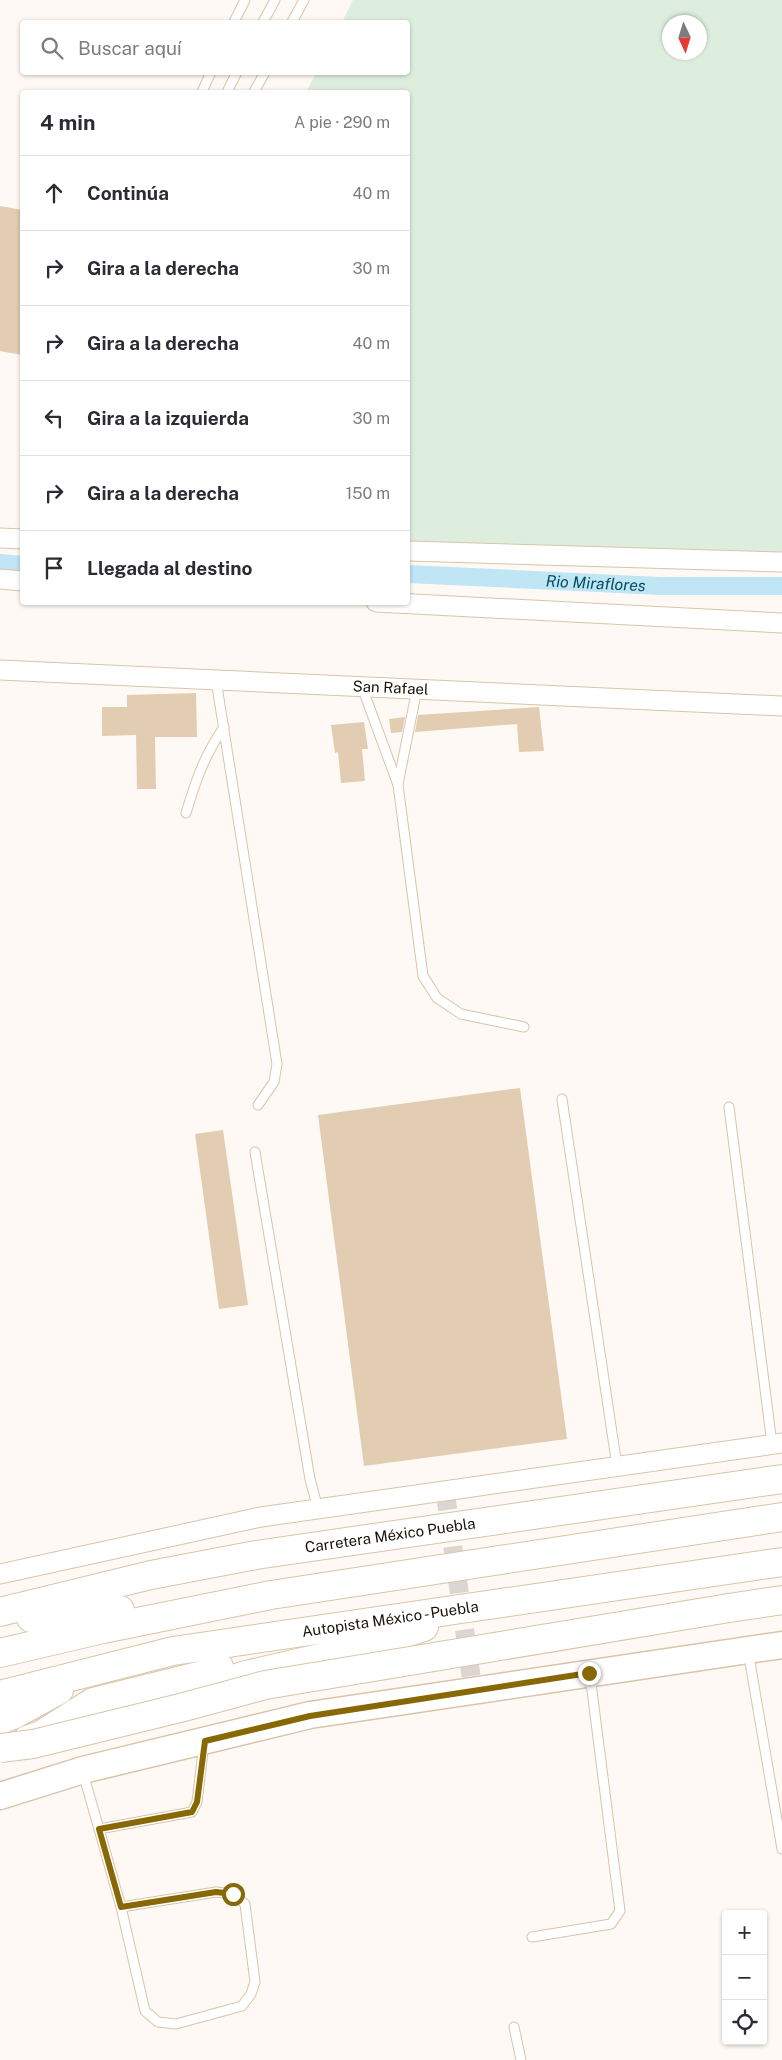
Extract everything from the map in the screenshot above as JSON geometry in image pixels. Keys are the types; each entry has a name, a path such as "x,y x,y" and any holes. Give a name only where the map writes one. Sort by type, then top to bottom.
{"highway":[{"name":"Carretera México Puebla","path":"0,1612 151,1575 256,1555 782,1480"},
{"path":"0,1653 103,1629 271,1595 782,1517"},
{"path":"0,1653 45,1634 104,1601 154,1582 216,1562"},
{"name":"Autopista México - Puebla","path":"0,1695 173,1651 290,1632 492,1605 782,1562"},
{"path":"0,1621 271,1595"},
{"path":"0,1749 33,1744 265,1685 782,1600"},
{"path":"0,1749 42,1735 190,1696 242,1676 350,1651 492,1605"},
{"path":"42,1735 93,1702 202,1675 290,1632"},
{"path":"0,1720 14,1716 91,1672"}],"main road":[{"path":"0,1796 83,1770 310,1716 782,1644"}],"street":[{"path":"0,538 20,539"},
{"path":"410,551 782,562"},
{"path":"0,579 20,582"},
{"path":"410,604 782,623"},
{"name":"San Rafael","path":"0,670 782,706"},
{"path":"0,1574 262,1517 777,1444"}],"lane":[{"path":"235,20 245,0"},
{"path":"264,20 275,0"},
{"path":"293,20 304,0"},
{"path":"203,90 210,75"},
{"path":"228,90 236,75"},
{"path":"255,90 263,75"},
{"path":"216,680 277,1064 274,1082 258,1105"},
{"path":"362,687 398,785 423,976 437,998 461,1014 524,1027"},
{"path":"398,785 418,689"},
{"path":"186,813 200,769 210,747 224,727"},
{"path":"562,1099 617,1466"},
{"path":"729,1107 777,1444"},
{"path":"255,1152 310,1479 318,1509"},
{"path":"747,1648 782,1849"},
{"path":"532,1937 611,1924 620,1911 589,1673"},
{"path":"99,1829 192,1812 197,1802 205,1741"},
{"path":"83,1770 121,1907 145,2011 158,2022 176,2024 242,2006 251,1994 254,1982 245,1904 233,1894 216,1892 121,1907"},
{"path":"514,2027 521,2060"}],"green space":[{"path":"353,0 782,0 782,553 410,541 410,90 307,90 315,75 410,75 410,20 343,20"}],"building":[{"path":"0,206 20,210 20,355 0,351"},
{"path":"196,693 197,737 155,737 156,789 137,789 136,735 102,736 102,707 127,707 127,695"},
{"path":"539,707 544,751 519,752 517,724 415,732 418,715"},
{"path":"405,717 402,732 391,733 389,719"},
{"path":"364,722 368,749 362,749 365,781 341,783 338,752 335,753 331,725"},
{"path":"520,1088 567,1439 364,1466 318,1115"},
{"path":"223,1130 248,1305 219,1309 195,1134"}],"waterway":[{"name":"Rio Miraflores","path":"0,563 20,565"},
{"name":"Rio Miraflores","path":"410,574 660,586 782,586"}],"tunnel":[{"path":"445,1491 473,1690"}],"route":[{"path":"233,1894 216,1892 121,1907 99,1829 192,1812 197,1802 205,1741 310,1716 589,1673"}]}
